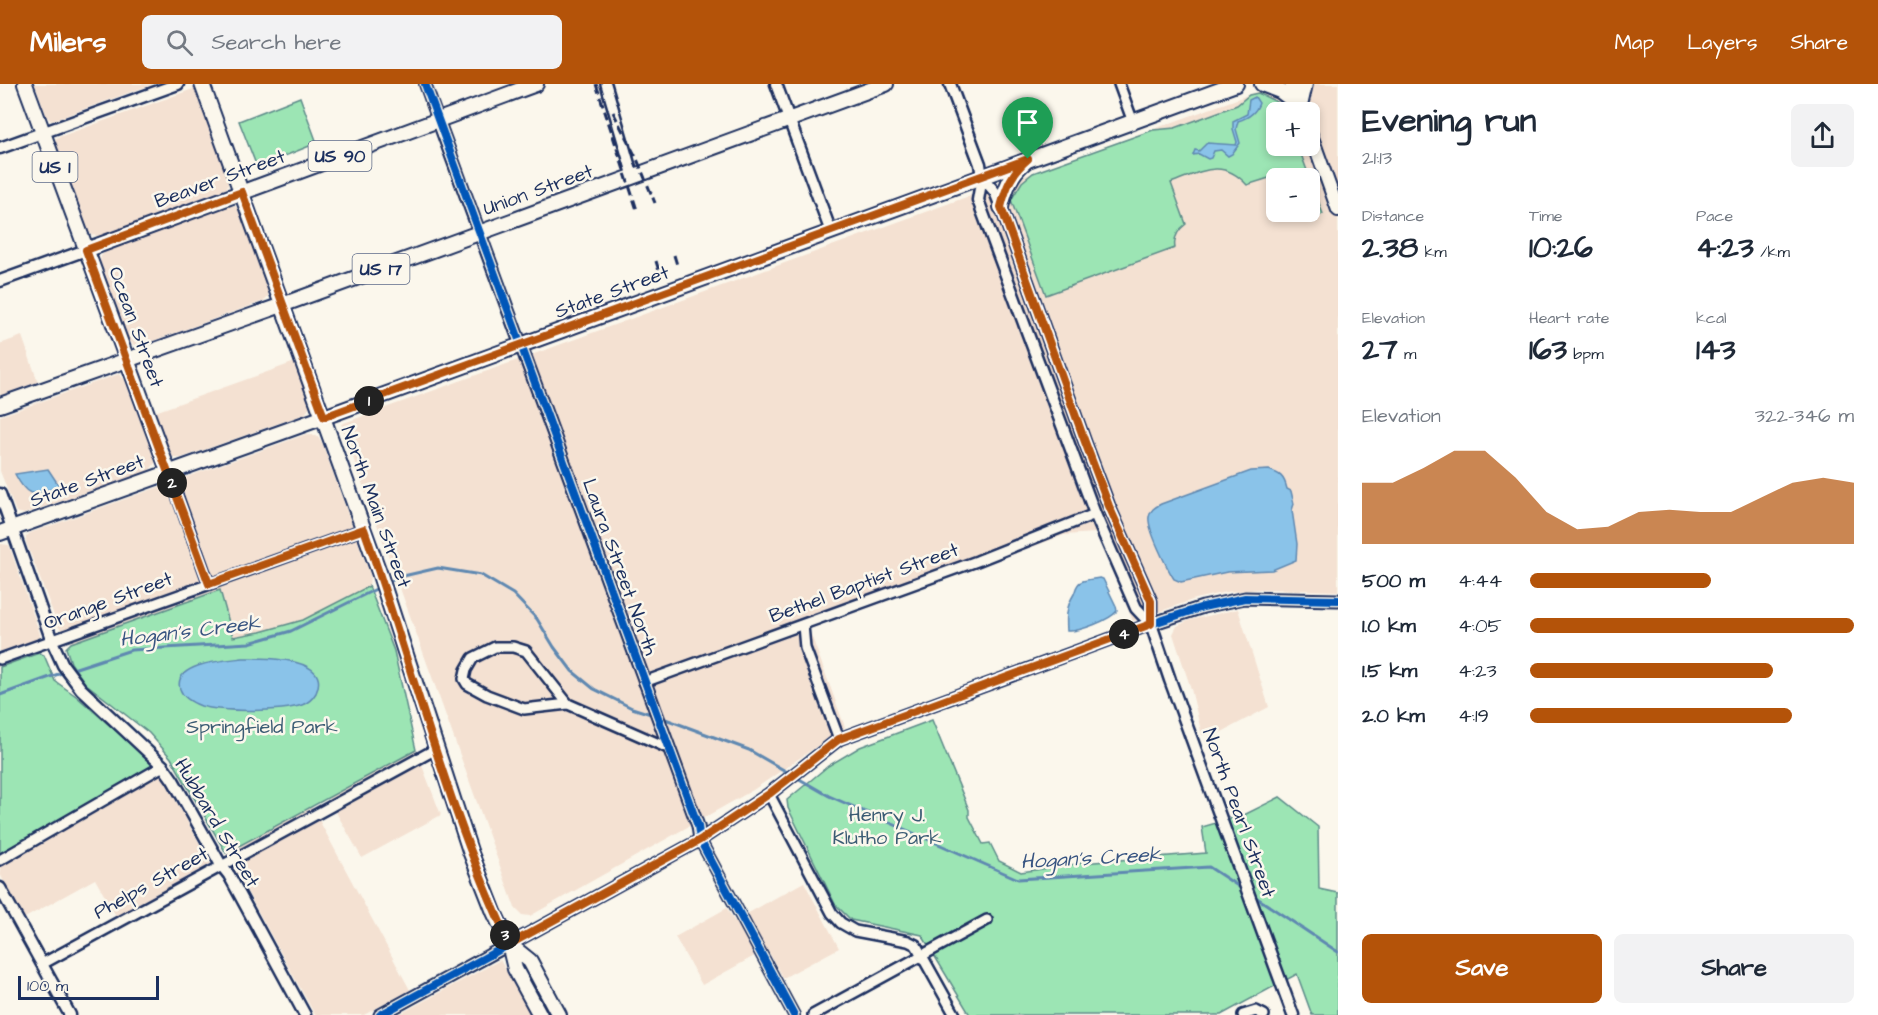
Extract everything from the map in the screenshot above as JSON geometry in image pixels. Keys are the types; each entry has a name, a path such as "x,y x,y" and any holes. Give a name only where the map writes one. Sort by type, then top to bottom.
{"main road":[{"name":"Ocean Street","path":"25,84 169,473"},
{"name":"North Main Street","path":"202,84 380,572 470,851 494,912 510,944 515,969 540,1015"},
{"name":"Beaver Street","path":"86,250 536,84"},
{"name":"Union Street","path":"0,405 282,305 886,84"},
{"name":"State Street","path":"6,531 521,346 1236,84"},
{"path":"1262,84 1280,91 1293,102"},
{"path":"1291,84 1298,102"},
{"path":"1302,102 1305,84"},
{"path":"1319,156 1338,210"},
{"path":"1001,207 1010,179 1018,167 1028,159"},
{"name":"North Main Street","path":"510,944 530,961 559,1015"}],"street":[{"path":"0,148 178,84"},
{"path":"425,84 438,120"},
{"path":"606,84 633,176"},
{"path":"776,84 831,232"},
{"name":"North Pearl Street","path":"950,84 980,164 978,200 1095,514 1136,608 1151,624"},
{"path":"1119,84 1133,122"},
{"name":"Laura Street North","path":"438,120 698,826 700,840 794,1015"},
{"name":"North Pearl Street","path":"981,177 995,192 1109,506 1151,601 1151,624 1293,1015"},
{"path":"0,281 86,250"},
{"name":"Ocean Street","path":"169,473 209,584"},
{"name":"Hubbard Street","path":"0,494 6,531 63,665 71,678 163,766 173,780 221,865 229,875 305,1015"},
{"name":"Bethel Baptist Street","path":"644,682 977,561 1095,514"},
{"name":"Orange Street","path":"0,659 364,529"},
{"path":"380,1015 700,840 783,784 839,739 1203,606 1245,598 1338,600"},
{"path":"803,625 805,648 839,739"},
{"path":"567,704 524,709 467,684 464,679 466,670 473,658 495,647 513,647 526,651 567,704 668,748"},
{"name":"Phelps Street","path":"42,964 436,749"},
{"path":"0,860 163,766"},
{"path":"769,794 832,913 841,923 855,931 908,941 915,945 955,1015"},
{"path":"0,888 70,1015"},
{"path":"813,1015 987,920"},
{"path":"1243,1015 1256,1011 1264,1015"}],"shaded area":[{"path":"35,84 153,84 51,121 46,115"},
{"path":"1278,84 1338,84 1338,591 1260,589 1226,592 1195,599 1133,621 1096,533 1064,535 809,629 845,727 753,790 530,916 522,915 515,908 341,424"},
{"path":"195,89 229,180 227,188 100,236 92,235 88,231 55,141 56,138"},
{"path":"228,206 235,206 240,211 269,291 268,296 264,301 139,346 134,345 128,340 100,262 101,256 106,251"},
{"path":"22,336 38,382 0,396 0,344"},
{"path":"295,362 310,405 305,414 181,458 174,458 170,453 155,412"},
{"path":"119,374 125,380 155,458 155,463 150,470 24,514 16,512 0,471 0,416"},
{"path":"307,434 315,435 323,445 370,575 369,586 303,620 260,632 233,637 219,590 71,643 58,626 26,542 26,537 30,533"},
{"path":"0,544 9,545 40,634 39,653 0,667"},
{"path":"1238,609 1269,707 1218,734 1202,735 1191,689 1173,634 1177,626 1190,620"},
{"path":"416,750 441,815 362,858 328,798"},
{"path":"152,766 161,774 211,864 116,916 95,879 23,919 0,874 0,854"},
{"path":"312,807 410,990 364,1015 315,1015 226,853"},
{"path":"804,882 839,948 783,978 767,949 702,985 675,937 727,908 734,921"},
{"path":"500,960 535,1015 398,1015"}],"green space":[{"path":"1258,93 1277,102 1266,102 1266,156 1302,156 1306,168 1266,168 1266,179 1247,185 1238,176 1220,169 1202,171 1171,183 1186,224 1177,234 1175,248 1046,295 1011,200 1022,182 1033,173 1153,130 1175,128 1237,105 1249,95"},
{"path":"300,97 317,143 257,167 239,121"},
{"name":"Springfield Park","path":"369,586 394,651 416,750 226,853 171,758 149,733 85,683 71,663 66,648 71,643 220,590 233,637 303,620"},
{"path":"39,653 44,655 55,681 76,696 147,758 152,766 0,854 0,667"},
{"name":"Henry J. Klutho Park","path":"932,720 969,810 969,817 983,844 990,843 999,861 1021,872 1082,863 1206,853 1202,827 1244,815 1280,797 1318,827 1319,889 1338,893 1338,1015 1312,1015 1297,974 1221,1015 970,1015 922,935 851,920 835,904 788,808 787,800 828,766 860,747"}],"water":[{"path":"1255,97 1259,103 1256,110 1248,117 1238,121 1236,129 1240,143 1232,154 1228,156 1221,150 1214,151 1208,159 1199,154 1193,155 1195,150 1199,151 1207,143 1236,145 1233,121 1247,114 1249,100"},
{"path":"48,469 60,487 38,493 28,492 15,474"},
{"path":"1269,470 1281,476 1287,489 1291,491 1297,544 1296,560 1272,570 1227,572 1181,582 1174,579 1151,530 1149,517 1152,511 1161,504 1251,471"},
{"path":"1103,579 1117,611 1094,625 1067,631 1068,608 1077,586 1085,580"},
{"path":"243,658 279,659 305,666 314,672 319,681 316,693 302,705 252,710 201,706 189,700 181,692 180,680 184,673 192,668 202,664"}],"waterway":[{"name":"Hogan's Creek","path":"387,583 399,577 438,568 481,575 513,594 537,619 572,671 594,689 632,708 654,715"},
{"name":"Hogan's Creek","path":"70,670 131,650 249,643 291,631 378,588"},
{"name":"Hogan's Creek","path":"0,695 64,672"},
{"name":"Hogan's Creek","path":"660,717 749,750 829,796 1018,879 1209,867 1244,890"},
{"name":"Hogan's Creek","path":"1254,896 1338,952"}],"railway":[{"path":"596,84 637,210"},
{"path":"613,112 637,159 655,203"},
{"path":"674,255 677,265"},
{"path":"656,261 659,271"}],"cycle path":[{"path":"425,84 698,826 700,840 794,1015"},
{"path":"380,1015 700,840 769,794 839,739 1203,607 1245,598 1338,600"}],"route":[{"path":"1028,159 1018,167 1010,179 1001,207 1109,506 1151,601 1151,624 839,739 769,794 700,840 510,944 494,912 470,851 364,529 209,584 86,250 242,192 324,417 1028,159"}]}
